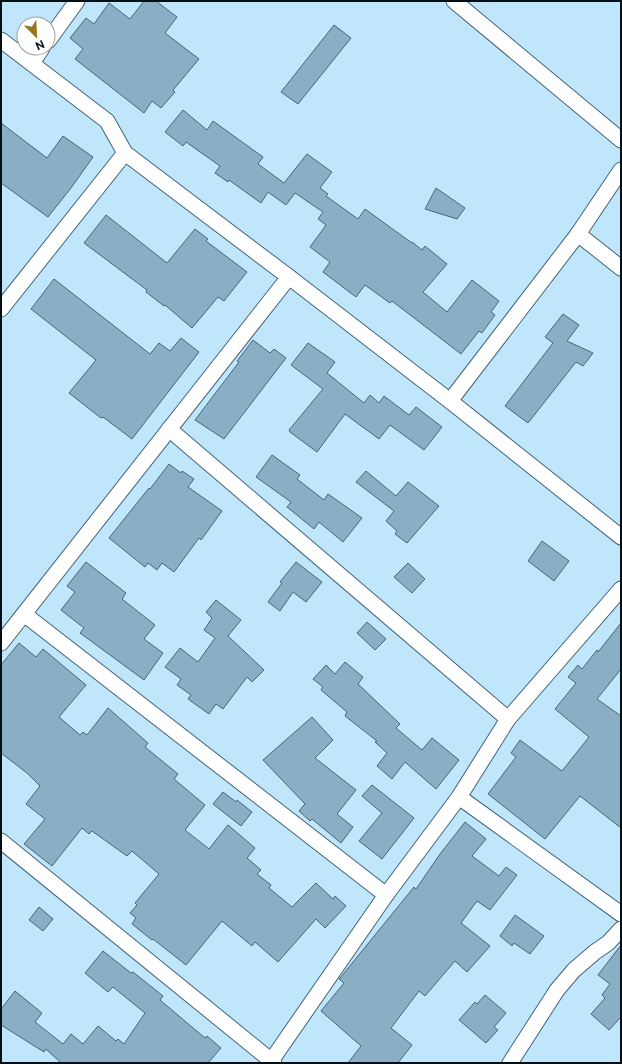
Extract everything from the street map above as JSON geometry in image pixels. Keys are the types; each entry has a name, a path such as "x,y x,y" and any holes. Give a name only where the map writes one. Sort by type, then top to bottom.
{"street":[{"path":"56,30 77,1"},
{"path":"454,1 621,140"},
{"path":"1,40 32,62 107,121 125,153 450,401 621,537"},
{"path":"32,62 36,56"},
{"path":"1,308 125,153"},
{"path":"450,401 578,234 621,170"},
{"path":"578,234 621,268"},
{"path":"1,643 289,277"},
{"path":"169,429 508,719"},
{"path":"1,841 273,1062 386,895 459,797 508,719 621,589"},
{"path":"24,614 386,895"},
{"path":"459,797 621,914"},
{"path":"510,1063 557,990 574,970 608,943 621,929"}],"building":[{"path":"144,1 156,1 177,17 165,33 199,59 173,90 175,92 161,108 152,101 144,113 75,59 83,49 70,38 86,18 94,24 109,3 130,19"},
{"path":"334,25 351,38 298,104 281,92"},
{"path":"183,110 207,130 213,121 263,157 258,164 284,183 307,154 332,172 320,188 328,194 326,196 358,219 365,209 422,250 425,246 447,264 423,292 447,312 472,280 499,301 491,312 495,315 482,333 479,331 461,354 392,301 390,303 365,285 356,297 323,272 330,262 310,247 326,225 318,219 323,212 295,193 286,205 268,192 261,203 229,180 228,182 215,173 220,166 186,142 183,146 165,132"},
{"path":"1,123 47,158 63,136 93,157 48,217 1,183"},
{"path":"436,188 465,208 457,219 425,209"},
{"path":"106,215 167,263 195,229 208,239 206,241 247,272 224,301 218,297 192,328 165,305 164,306 146,292 147,290 84,243"},
{"path":"54,279 150,354 159,343 170,351 181,338 199,352 132,439 103,417 101,418 69,393 96,360 31,309"},
{"path":"563,314 579,325 567,341 593,353 583,366 576,362 528,423 505,406 553,343 545,337"},
{"path":"253,340 270,353 274,349 286,358 224,439 195,420 239,362 237,361"},
{"path":"308,343 335,362 327,373 364,403 370,395 379,403 384,396 409,415 416,407 442,427 424,450 390,425 379,439 345,414 317,452 289,430 323,389 291,365"},
{"path":"272,455 300,475 297,479 324,500 328,494 362,518 343,542 319,522 314,529 287,507 291,502 256,477"},
{"path":"169,464 181,473 182,471 194,479 188,487 222,511 201,540 199,538 174,572 162,563 157,570 148,563 145,567 109,538"},
{"path":"366,471 396,496 408,482 439,506 407,543 395,534 397,531 386,521 394,511 356,482"},
{"path":"542,541 569,561 554,581 528,561"},
{"path":"86,562 126,593 122,599 155,625 144,639 163,653 144,680 80,633 84,628 61,610 75,592 67,586"},
{"path":"296,562 322,582 306,602 293,592 280,611 268,602 282,583 280,582"},
{"path":"408,563 425,579 412,593 394,577"},
{"path":"216,600 241,620 228,636 264,670 252,682 247,677 223,709 216,704 209,714 188,699 191,695 177,685 181,679 165,667 180,648 198,662 215,638 204,630 212,618 206,612"},
{"path":"367,622 386,639 375,650 357,633"},
{"path":"621,623 621,669 597,699 621,716 621,828 580,796 545,839 488,794 516,757 511,753 520,740 562,771 589,737 555,709 576,683 568,677 578,665 582,669 597,650 598,652"},
{"path":"19,643 36,657 43,649 86,685 59,717 80,735 83,732 87,735 108,708 148,743 145,747 178,774 174,779 205,805 185,830 209,849 228,825 255,848 247,858 261,870 257,874 271,885 269,888 292,907 316,883 333,899 335,896 346,906 325,928 316,919 278,962 255,942 252,946 222,921 186,965 132,924 136,918 130,913 137,905 135,903 159,874 132,851 127,856 92,831 89,834 82,828 52,866 24,844 45,819 26,804 40,786 27,773 1,753 1,665"},
{"path":"345,662 363,677 358,684 400,724 396,728 422,750 432,738 459,760 436,789 405,762 392,779 377,766 387,753 375,742 377,741 345,716 347,712 321,690 323,687 313,679 326,665 335,674"},
{"path":"312,717 333,740 315,758 356,790 337,814 353,827 341,843 312,819 310,821 299,811 305,804 263,760"},
{"path":"372,785 414,818 382,859 359,841 382,813 362,796"},
{"path":"223,792 236,802 237,800 252,812 241,826 213,804"},
{"path":"465,822 486,839 472,856 499,876 506,867 517,875 490,910 477,901 461,923 490,946 467,972 455,961 425,996 419,991 391,1028 412,1045 398,1063 348,1063 361,1046 321,1011 344,983 339,979 414,887 416,889 440,854"},
{"path":"39,907 53,919 43,931 29,920"},
{"path":"515,915 544,936 530,954 514,943 512,946 500,936"},
{"path":"621,945 621,1017 609,1030 591,1014 605,998 602,995 610,984 598,975"},
{"path":"103,951 163,996 160,1000 205,1038 207,1036 221,1048 208,1063 61,1063 46,1049 44,1052 1,1025 1,1009 15,991 42,1013 35,1022 63,1044 71,1034 83,1044 98,1026 116,1041 118,1039 124,1044 145,1013 113,987 108,992 85,973"},
{"path":"485,995 506,1013 494,1027 498,1030 486,1043 459,1020 475,1002 477,1004"}]}
